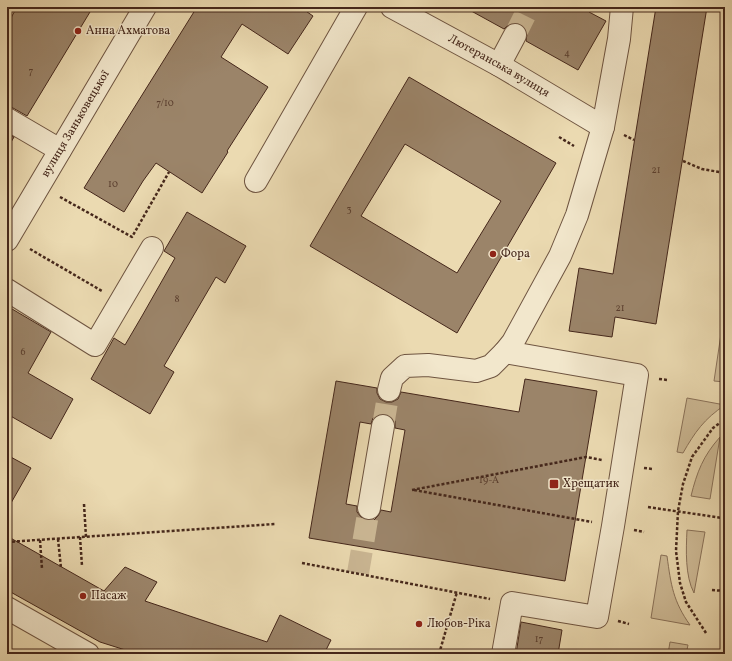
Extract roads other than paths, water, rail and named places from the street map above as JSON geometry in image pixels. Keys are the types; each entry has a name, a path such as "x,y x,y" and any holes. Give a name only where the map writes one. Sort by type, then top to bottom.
{"street":[{"name":"вулиця Заньковецької","path":"7,240 145,7"},
{"path":"256,181 356,7"},
{"name":"Лютеранська вулиця","path":"392,7 422,14 499,66 611,129"},
{"path":"389,390 392,378 406,366 428,365 476,371 491,366 513,342 560,256 611,129 622,7"},
{"path":"499,66 514,35"},
{"path":"7,119 60,150"},
{"path":"7,290 95,345 152,248"},
{"path":"503,654 512,603 597,617 637,375 505,352"},
{"path":"369,508 383,426"},
{"path":"7,608 88,654"}],"tunnel":[{"path":"515,35 529,7"},
{"path":"383,426 389,390"},
{"path":"358,573 369,508"}],"place":[{"name":"Анна Ахматова","path":"78,31"},
{"name":"Фора","path":"493,254"},
{"name":"Хрещатик","path":"554,484"},
{"name":"Пасаж","path":"83,596"},
{"name":"Любов-Ріка","path":"419,624"}]}
